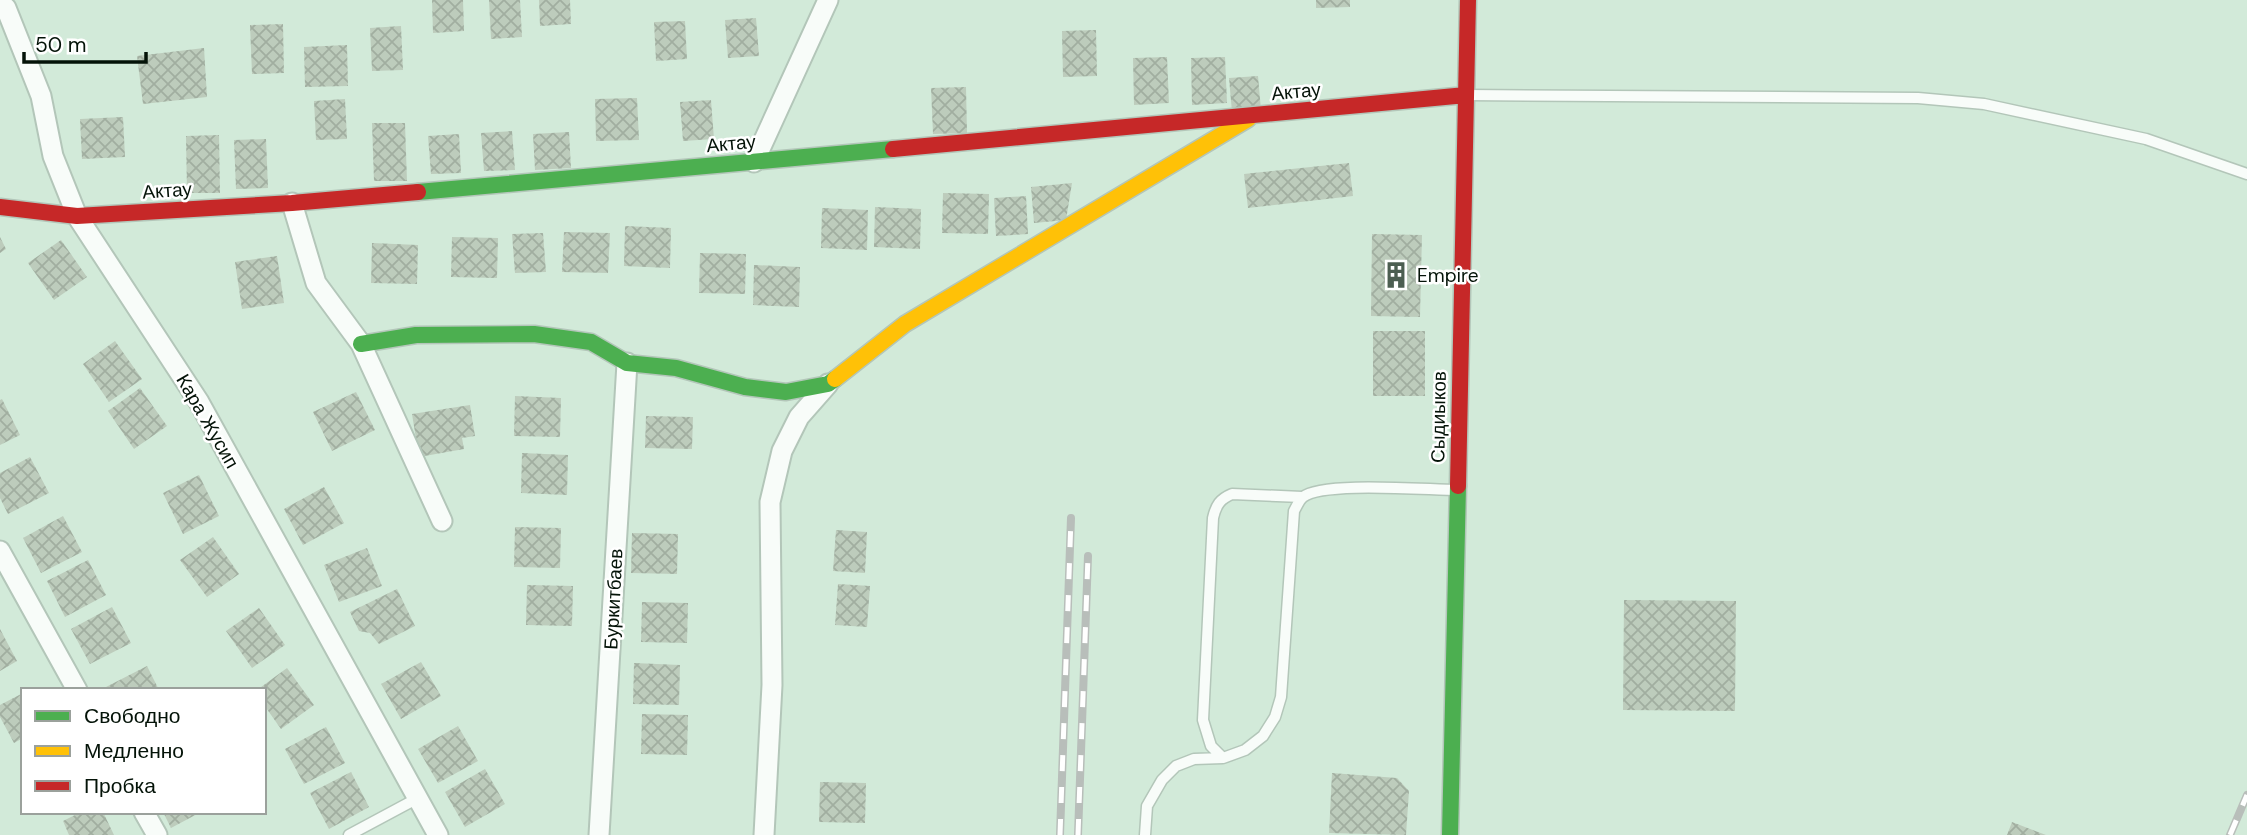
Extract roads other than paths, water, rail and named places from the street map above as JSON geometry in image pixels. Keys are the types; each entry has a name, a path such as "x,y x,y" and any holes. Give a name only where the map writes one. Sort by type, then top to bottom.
{"street":[{"path":"754,162 828,0"},
{"name":"Сыдиыков","path":"1450,835 1468,0"},
{"name":"Кара Жусип","path":"0,2 6,8 41,96 53,156 77,216 199,402 438,835"},
{"name":"Актау","path":"0,206 77,216 292,203 1466,95"},
{"path":"764,835 772,684 769,502 782,451 799,417 828,384 905,324 1253,116"},
{"path":"292,203 316,283 361,344 442,521"},
{"path":"361,344 416,335 472,332 534,334 591,342 628,363 676,368 745,387 786,392 828,384"},
{"name":"Буркитбаев","path":"599,835 628,363"},
{"path":"1,556 76,688"},
{"path":"145,814 157,835"}],"lane":[{"path":"1466,95 1918,97 1984,104 2146,139 2247,174"},
{"path":"1223,758 1211,747 1203,720 1213,518 1222,498 1232,494 1302,497 1317,491 1341,488 1457,490"},
{"path":"1145,835 1147,806 1161,780 1176,766 1194,759 1223,758 1245,750 1263,736 1275,717 1281,697 1294,511 1302,497"},
{"path":"349,835 418,798"}],"railway":[{"path":"1060,835 1071,518"},
{"path":"1078,835 1088,556"},
{"path":"2230,835 2247,795"}],"place":[{"name":"Empire","path":"1396,275"}]}
